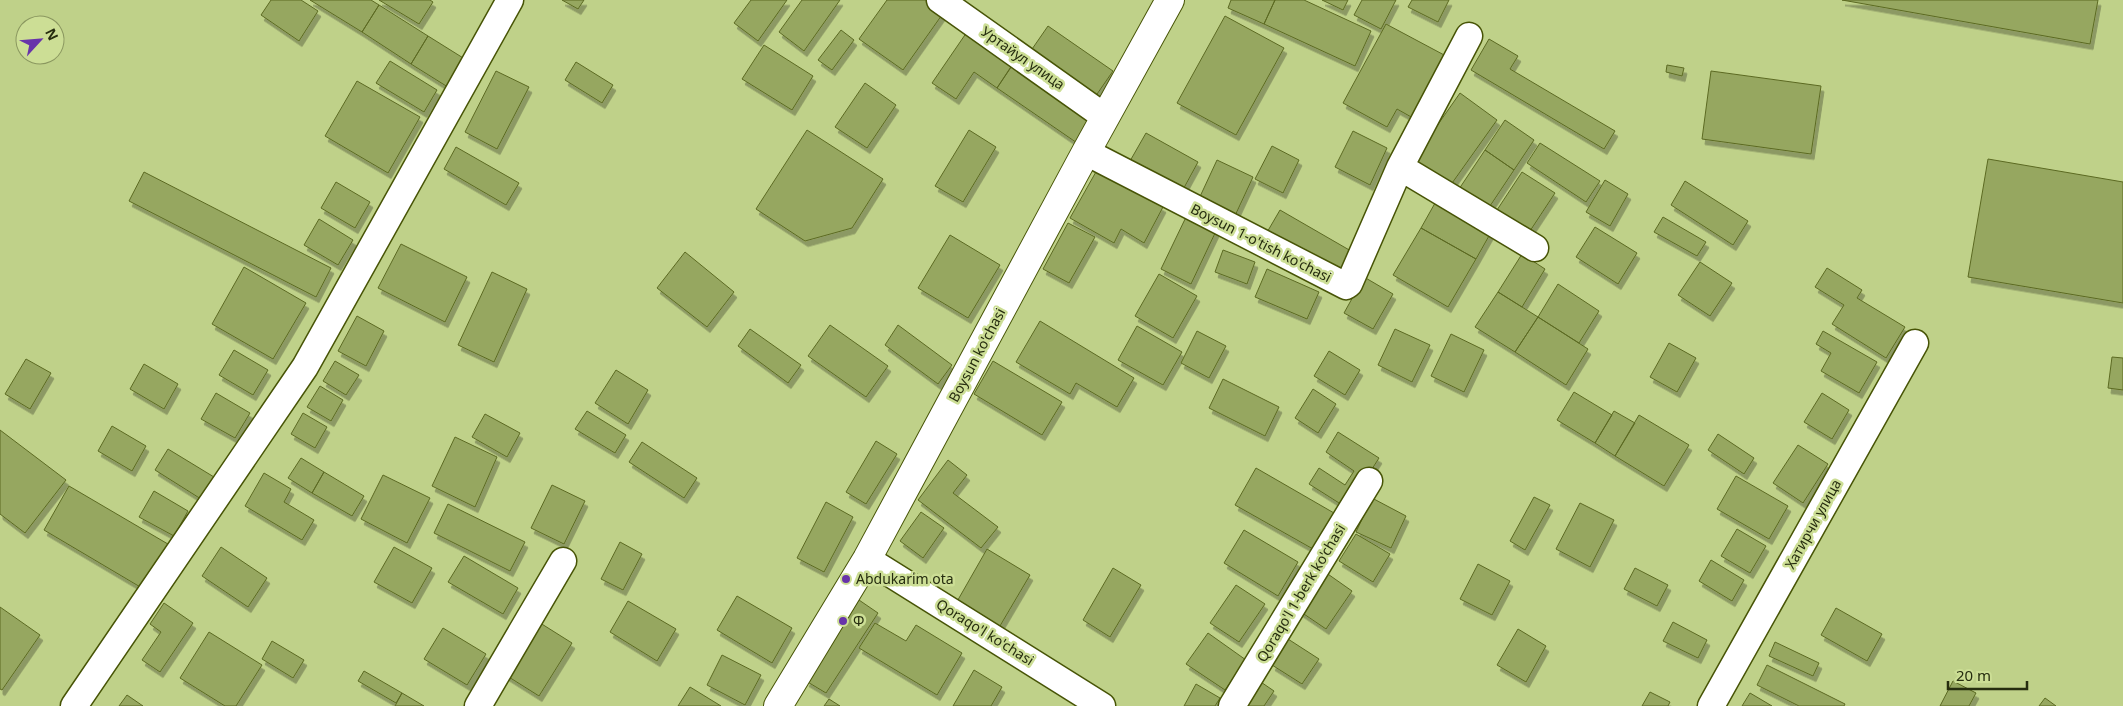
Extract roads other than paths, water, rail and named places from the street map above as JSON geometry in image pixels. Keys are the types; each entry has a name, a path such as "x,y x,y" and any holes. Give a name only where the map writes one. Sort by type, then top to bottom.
{"street":[{"path":"74,706 304,367 510,0"},
{"name":"Уртайул улица","path":"940,0 1106,117"},
{"name":"Boysun ko'chasi","path":"778,706 867,559 1170,0"},
{"name":"Boysun 1-o'tish ko'chasi","path":"1086,152 1346,286 1349,284 1400,167 1469,36"},
{"path":"1400,167 1536,248"},
{"name":"Хатирчи улица","path":"1711,706 1915,343"},
{"name":"Qoraqo'l 1-berk ko'chasi","path":"1232,706 1370,481"},
{"name":"Qoraqo'l ko'chasi","path":"867,559 1102,706"},
{"path":"478,706 563,561"}],"place":[{"name":"Abdukarim ota","path":"846,579"},
{"name":"Ф","path":"843,621"}]}
